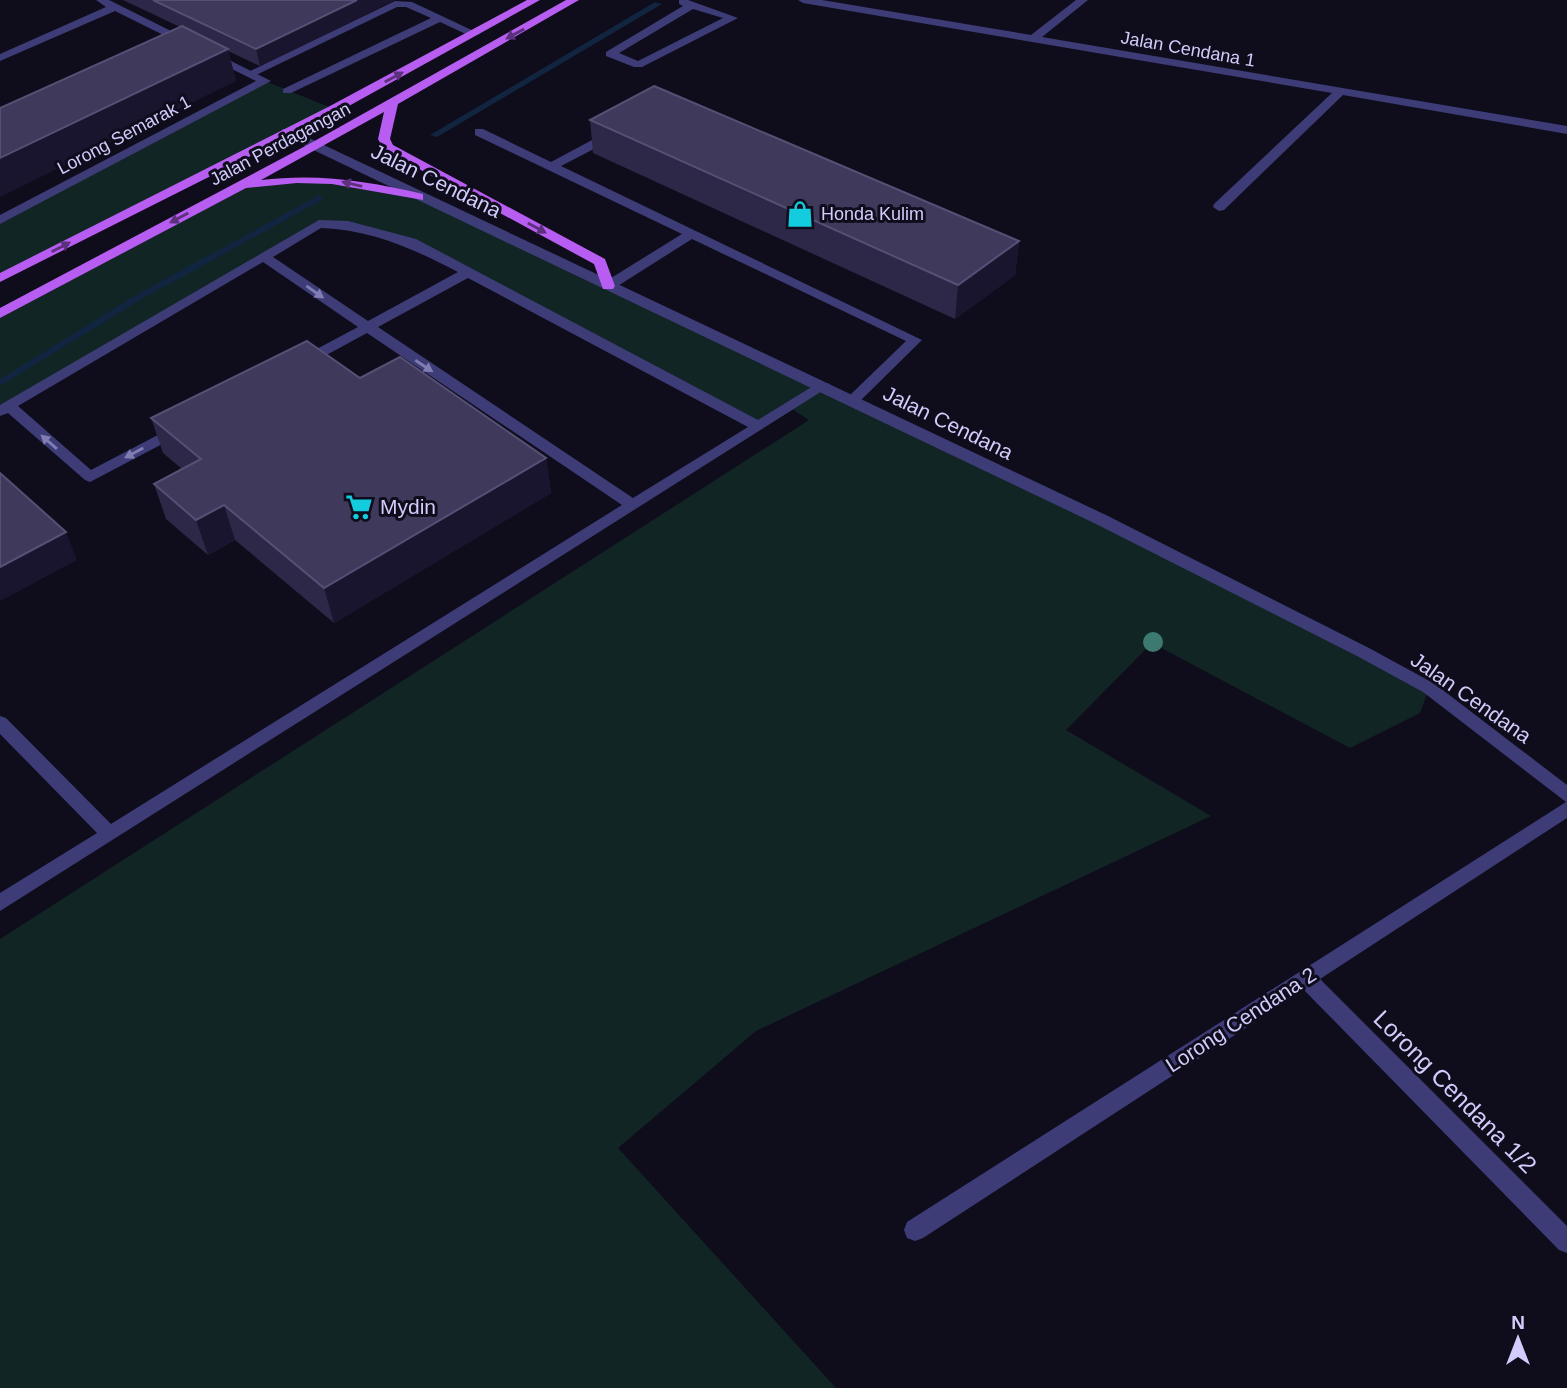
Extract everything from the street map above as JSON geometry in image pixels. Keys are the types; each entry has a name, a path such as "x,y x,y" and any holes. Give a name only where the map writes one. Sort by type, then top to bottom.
{"main road":[{"name":"Jalan Perdagangan","path":"0,278 286,132 535,0"},
{"name":"Jalan Perdagangan","path":"0,314 315,146 574,0"},
{"path":"392,103 384,139 388,147 600,262 608,286"},
{"path":"239,186 297,179 332,180 419,197"}],"street":[{"path":"101,0 250,74 386,6 408,4 474,34"},
{"path":"678,0 733,18 638,65 610,54 692,5"},
{"name":"Jalan Cendana 1","path":"803,0 1567,131"},
{"path":"1032,39 1083,0"},
{"path":"0,58 115,7"},
{"path":"287,91 440,18"},
{"path":"178,50 190,44"},
{"name":"Lorong Semarak 1","path":"0,220 265,81 250,74"},
{"path":"1219,207 1339,93"},
{"path":"552,166 626,127"},
{"name":"Jalan Cendana","path":"286,132 1151,544 1418,682 1468,716 1567,795"},
{"path":"479,132 915,340 853,400"},
{"path":"198,419 90,477 4,409 319,224 348,225 411,242 758,426"},
{"path":"608,286 690,234"},
{"path":"264,257 633,505"},
{"path":"295,367 469,272"},
{"path":"0,903 823,386"},
{"path":"0,723 110,834"},
{"name":"Lorong Cendana 2","path":"915,1230 1567,809"},
{"name":"Lorong Cendana 1/2","path":"1307,978 1567,1242"}],"green space":[{"path":"265,81 334,109 0,278 0,220"},
{"path":"332,180 419,197 853,400 1429,688 1420,713 1350,748 1152,643 1066,730 1211,816 756,1031 618,1148 836,1388 0,1388 0,939 809,420 789,407 758,426 411,242 319,224 0,411 0,314 239,186"}],"building":[{"path":"153,0 357,0 256,49"},
{"path":"182,26 228,49 0,158 0,108"},
{"path":"654,86 1019,241 958,285 590,120"},
{"name":"Mydin","path":"307,341 360,378 400,357 546,458 324,588 224,505 196,520 154,484 201,459 151,418"},
{"path":"0,473 66,532 0,567"}],"waterway":[{"path":"434,135 658,4"},
{"path":"0,383 139,297 319,198"}],"place":[{"name":"Honda Kulim","path":"800,214"},
{"name":"Mydin","path":"359,507"}]}
